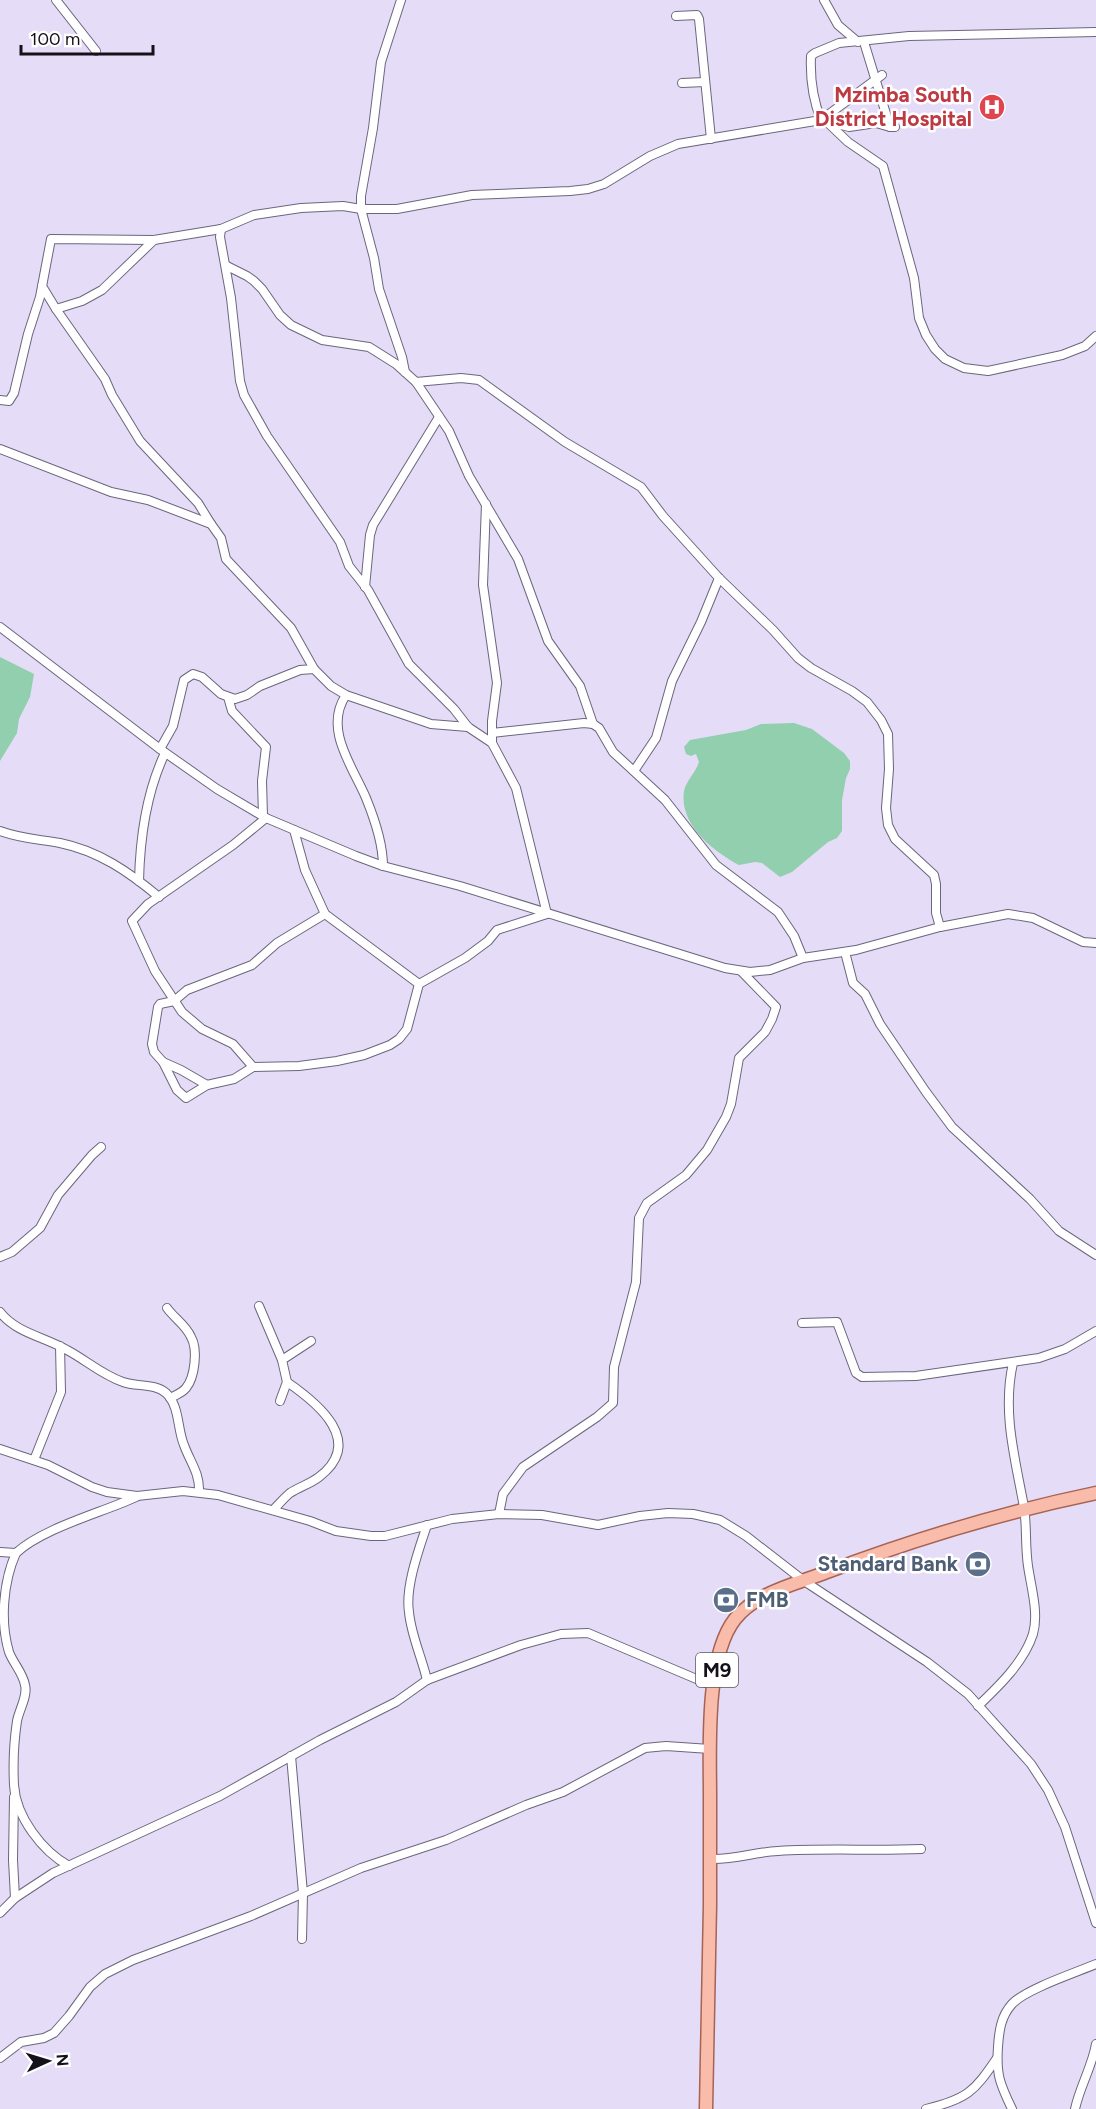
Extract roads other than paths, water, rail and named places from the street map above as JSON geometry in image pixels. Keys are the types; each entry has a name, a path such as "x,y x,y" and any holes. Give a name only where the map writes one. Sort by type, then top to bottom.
{"main road":[{"name":"M9","path":"706,2109 710,1749 713,1686 721,1648 728,1630 736,1618 763,1597 804,1581 910,1543 1024,1509 1096,1493"}],"street":[{"path":"56,0 96,51"},
{"path":"401,0 379,73 374,128 361,196 361,209 374,258 379,289 405,372"},
{"path":"0,400 9,401 12,398 42,286 51,239 154,240 221,228 254,215 289,209 325,206 361,209 409,207 472,195 588,189 604,183 664,149 686,142 824,121 849,127 876,123 892,127 861,42 838,26 824,0"},
{"path":"676,16 697,15 699,19 711,139"},
{"path":"1096,32 909,36 830,46 811,56 813,93 824,121 848,142 883,166 914,278 919,318 926,335 945,359 963,368 988,371 1062,355 1085,346 1096,336"},
{"path":"824,121 857,92 882,75"},
{"path":"682,83 705,82"},
{"path":"221,228 220,237 227,266 240,381 244,395 267,436 340,542 353,573 365,587 409,664 454,709 468,727 492,743"},
{"path":"56,309 82,301 102,290 154,240"},
{"path":"227,266 254,281 279,315 291,325 322,340 369,346 416,382 449,431 470,476 519,559 551,648 571,670 580,686 593,724"},
{"path":"42,286 99,370 140,441 166,466 198,503 222,537 226,560 291,628 314,669 331,686 346,695 431,724 468,727"},
{"path":"416,382 461,378 479,380 565,442 641,487 663,516 719,578 773,630 803,663 860,696 881,720 889,741 886,808 888,825 895,838 934,875 936,913 940,927"},
{"path":"365,587 373,525 439,417"},
{"path":"0,449 111,492 148,500 211,524"},
{"path":"486,502 483,585 497,683 492,743 516,788 547,914"},
{"path":"634,771 656,738 672,681 701,622 719,578"},
{"path":"0,627 162,751 217,789 264,817 383,866 460,886 742,972 770,970 803,958 845,952 940,927 1008,914 1022,915 1043,922 1083,942 1096,943"},
{"path":"139,881 148,800 162,751 173,726 182,683 187,676 197,674 228,697 239,699 260,686 300,670 314,669"},
{"path":"346,695 340,705 338,716 340,741 372,813 382,849 383,866"},
{"path":"228,697 232,711 266,747 262,781 264,817"},
{"path":"492,733 593,724 613,752 665,800 716,865 778,912 794,936 803,958"},
{"path":"253,1067 233,1044 195,1024 174,1001 154,971 132,921 148,904 233,845 264,817"},
{"path":"294,830 305,870 325,914 419,984"},
{"path":"0,831 28,840 63,844 96,855 127,871 159,897"},
{"path":"207,1085 164,1062 156,1055 153,1048 156,1011 160,1004 174,1001 193,988 252,965 277,944 325,914"},
{"path":"164,1062 177,1090 187,1098 207,1085 234,1079 253,1067 300,1066 364,1055 399,1039 407,1029 419,984 465,958 491,939 497,930 547,914"},
{"path":"845,952 853,983 865,994 880,1024 952,1127 1030,1199 1059,1231 1096,1255"},
{"path":"499,1514 503,1494 523,1467 597,1417 613,1403 614,1367 636,1282 637,1227 643,1209 647,1203 677,1183 700,1160 728,1112 735,1088 739,1058 760,1038 774,1014 776,1007 742,972"},
{"path":"0,1257 12,1252 40,1228 58,1195 101,1147"},
{"path":"259,1306 282,1360 287,1382 280,1401"},
{"path":"166,1308 191,1335 194,1352 194,1368 189,1384 186,1389 170,1398"},
{"path":"0,1312 20,1329 60,1346 115,1379 129,1384 158,1388 170,1398 176,1409 183,1442 198,1476 199,1492"},
{"path":"802,1323 837,1322 856,1373 862,1377 916,1376 946,1370 1013,1363 1065,1349 1096,1331"},
{"path":"282,1360 311,1341"},
{"path":"34,1460 61,1392 60,1346"},
{"path":"978,1706 1018,1662 1034,1631 1035,1620 1026,1548 1024,1509 1010,1437 1009,1380 1013,1363"},
{"path":"273,1510 290,1493 318,1478 329,1468 335,1460 338,1449 335,1431 326,1414 315,1401 287,1382"},
{"path":"0,1449 60,1470 92,1487 122,1495 199,1492 236,1499 336,1531 371,1536 385,1536 460,1518 499,1514 542,1515 598,1525 668,1513 709,1517 726,1523 804,1581 927,1662 968,1694 1031,1764 1048,1790 1065,1827 1096,1923"},
{"path":"15,1898 13,1860 17,1723 26,1689 6,1641 4,1615 8,1576 15,1553 26,1544 137,1496"},
{"path":"427,1525 410,1588 408,1610 427,1680"},
{"path":"0,1552 15,1553"},
{"path":"0,1913 15,1898 41,1880 220,1796 291,1756 396,1702 427,1680 521,1645 561,1634 581,1632 596,1636 713,1686"},
{"path":"0,2058 21,2042 44,2038 54,2033 90,1987 111,1970 175,1943 251,1916 361,1868 446,1840 526,1805 563,1792 645,1749 666,1746 710,1749"},
{"path":"291,1756 303,1893 302,1939"},
{"path":"14,1787 20,1806 35,1836 49,1853 69,1866"},
{"path":"710,1859 730,1860 776,1851 815,1849 921,1849"},
{"path":"1012,2109 996,2066 1001,2023 1012,2005 1028,1994 1096,1964"},
{"path":"1075,2109 1081,2085 1090,2070 1096,2044"},
{"path":"926,2109 956,2101 970,2093 998,2057"}],"place":[{"name":"Mzimba South District Hospital","path":"992,107"},
{"name":"Standard Bank","path":"978,1564"},
{"name":"FMB","path":"726,1600"}]}
